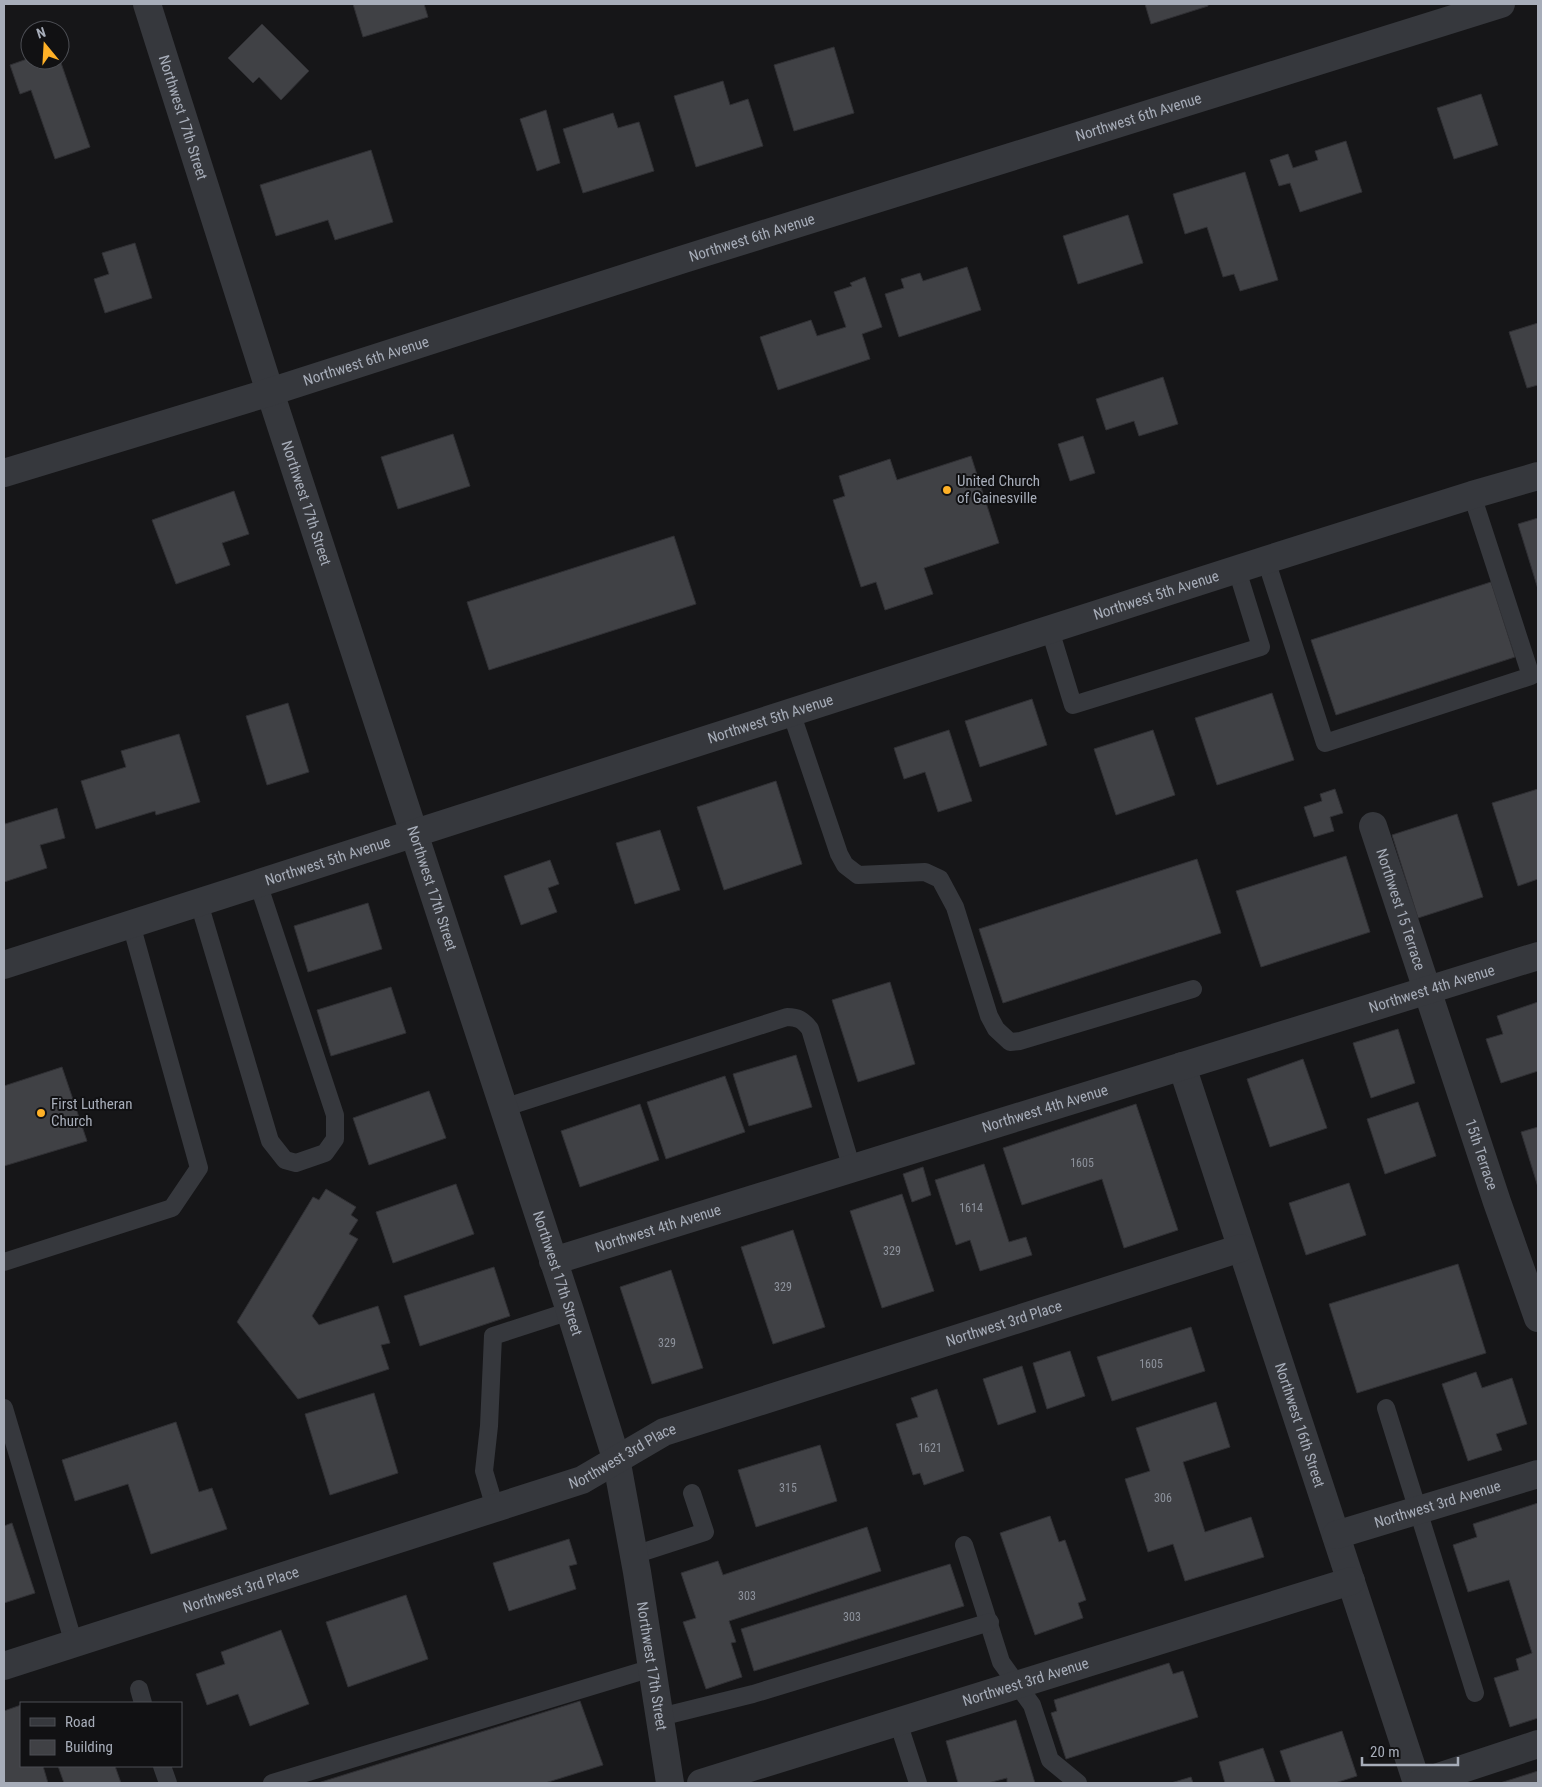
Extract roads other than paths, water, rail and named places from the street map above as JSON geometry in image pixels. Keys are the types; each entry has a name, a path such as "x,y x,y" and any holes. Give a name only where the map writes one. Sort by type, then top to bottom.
{"street":[{"name":"Northwest 17th Street","path":"147,4 270,392 570,1311 616,1458 634,1555 670,1783"},
{"name":"Northwest 6th Avenue","path":"4,474 1501,4"},
{"name":"Northwest 5th Avenue","path":"4,965 1266,560 1538,476"},
{"name":"Northwest 15 Terrace","path":"1373,826 1427,992"},
{"name":"Northwest 4th Avenue","path":"553,1261 1427,992 1538,956"},
{"name":"15th Terrace","path":"1427,992 1538,1318"},
{"name":"Northwest 16th Street","path":"1182,1066 1240,1248 1419,1783"},
{"name":"Northwest 3rd Place","path":"4,1666 582,1480 616,1458 664,1432 1240,1248"},
{"name":"Northwest 3rd Avenue","path":"1336,1535 1538,1474"},
{"name":"Northwest 3rd Avenue","path":"701,1783 1351,1581"},
{"path":"1419,1783 1538,1744"}],"lane":[{"path":"1266,560 1325,743 1530,676 1472,495"},
{"path":"1050,630 1073,705 1261,647 1237,570"},
{"path":"791,712 839,854 845,865 858,875 924,872 940,880 955,907 989,1016 996,1029 1010,1042 1020,1041 1193,989"},
{"path":"199,903 270,1141 285,1160 296,1163 325,1153 335,1139 335,1115 258,883"},
{"path":"4,1262 172,1208 199,1168 131,924"},
{"path":"503,1108 787,1017 796,1017 804,1021 810,1028 852,1169"},
{"path":"495,1508 484,1470 489,1426 493,1336 570,1311"},
{"path":"4,1408 74,1644"},
{"path":"1386,1408 1475,1693"},
{"path":"634,1555 705,1532 692,1493"},
{"path":"964,1545 990,1622 1001,1662 1032,1704 1050,1760 1078,1783"},
{"path":"660,1717 753,1694 990,1622"},
{"path":"272,1783 652,1668"},
{"path":"898,1722 918,1783"},
{"path":"162,1767 168,1783"}],"place":[{"name":"United Church of Gainesville","path":"947,490"},
{"name":"First Lutheran Church","path":"41,1113"}]}
